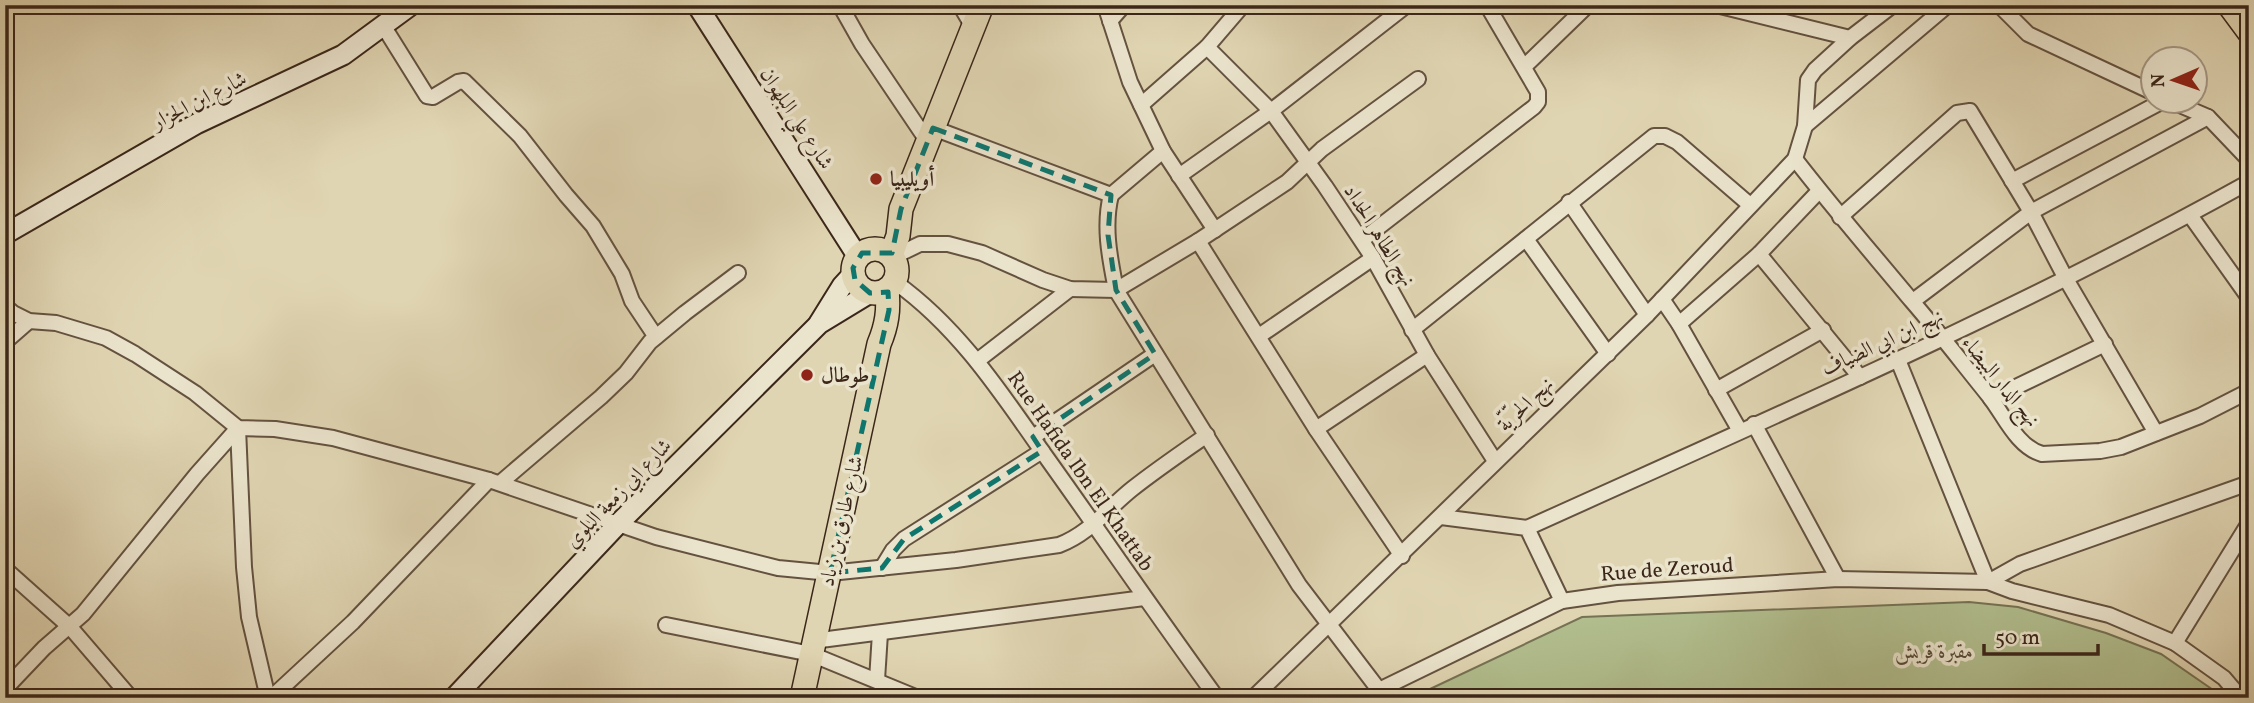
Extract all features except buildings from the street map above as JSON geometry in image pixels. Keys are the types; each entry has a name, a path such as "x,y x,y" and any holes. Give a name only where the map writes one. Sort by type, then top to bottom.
{"main road":[{"name":"شارع طارق بن زياد","path":"802,698 886,326 889,310 882,289 897,269 873,258 898,236 901,209 982,5"},
{"path":"2229,5 2249,32"},
{"path":"873,258 859,286 882,289"}],"street":[{"name":"شارع ابن الجزار","path":"5,234 179,133 328,62 384,27 411,5"},
{"name":"شارع علي البلهوان","path":"697,5 782,135 873,258"},
{"path":"840,5 869,54 931,135 1111,195"},
{"path":"960,5 973,27"},
{"path":"1105,5 1127,73 1141,105 1163,150 1215,230"},
{"path":"1110,21 1124,5"},
{"path":"1141,105 1207,47 1243,5"},
{"path":"1179,176 1271,111 1407,5"},
{"path":"1362,240 1538,102 1538,92 1525,66 1487,5"},
{"path":"1525,66 1588,5"},
{"path":"1716,5 1850,38"},
{"name":"نهج الحرّيّة","path":"1253,698 1608,354 1795,159 1805,126 1808,80 1815,70 1850,38 1892,5"},
{"path":"1805,126 1948,5"},
{"path":"1999,5 2028,34 2138,85"},
{"path":"384,27 427,96 433,97 464,81 520,136 600,234 622,274 632,301 656,337"},
{"name":"نهج الطاهر الحداد","path":"1207,47 1271,111 1362,240 1427,355 1495,461"},
{"path":"873,258 920,244 961,247 1070,289 1116,290 1199,241 1287,182 1322,149 1418,79"},
{"path":"1840,217 1958,113 1970,111 2031,212 2066,279 2156,433"},
{"path":"2012,181 2138,114"},
{"path":"1913,301 2031,212 2208,117 2249,160"},
{"path":"1412,330 1644,141 1660,135 1676,142 1750,205"},
{"path":"1163,150 1111,195 1107,220 1116,290 1299,585 1329,625"},
{"name":"نهج الدار البيضاء","path":"1795,159 1840,217 1913,301 2021,440 2034,452 2042,454 2100,451 2121,447 2200,416 2249,391"},
{"name":"نهج ابن ابي الضياف","path":"1527,528 1898,360 2066,279 2249,183"},
{"path":"1679,324 1759,254 1819,191"},
{"path":"1569,202 1647,315"},
{"path":"2190,215 2249,298"},
{"path":"1526,239 1608,354"},
{"path":"1199,241 1316,429 1402,556"},
{"path":"1759,254 1860,377"},
{"path":"1259,336 1373,257"},
{"name":"شارع ابي زمعة البلوي","path":"454,698 618,524 818,324 842,286 873,258"},
{"path":"238,428 246,592 256,651 269,698 353,622 495,482 601,397 656,337 738,273"},
{"name":"شارع ابي زمعة البلوي","path":"818,324 882,289"},
{"name":"Rue Hafida Ibn El Khattab","path":"882,289 933,313 978,361 1217,698"},
{"path":"978,361 1070,289"},
{"path":"1662,299 1740,431"},
{"path":"5,306 29,321 56,323 106,338 195,393 238,428 275,429 333,438 495,482 656,537 778,568 830,573 1043,549 1071,541 1095,524 1129,491 1206,435"},
{"path":"5,342 29,321"},
{"path":"1716,390 1824,330"},
{"path":"1991,399 2105,344"},
{"path":"1033,437 1155,354"},
{"path":"1316,429 1427,355"},
{"path":"1898,360 1988,582 2012,591 2109,615 2175,643 2224,678 2241,698"},
{"path":"1754,425 1838,579"},
{"path":"5,689 83,614 238,428"},
{"path":"881,568 893,550 910,534 1042,451"},
{"path":"1988,582 2020,564 2249,483"},
{"path":"1441,517 1527,528 1562,601"},
{"path":"2175,643 2249,523"},
{"path":"5,569 70,627 131,698"},
{"name":"Rue de Zeroud","path":"1329,625 1379,690 1562,601 1618,593 1838,579 1988,582"},
{"path":"812,647 880,634 1144,598"},
{"path":"666,625 812,647 918,698"},
{"path":"877,680 880,634"}],"highlighted area":[{"path":"933,128 1111,195 1108,235 1116,290 1155,354 1033,437 1042,451 904,539 882,568 830,573 889,310 888,292 870,293 855,280 853,268 862,253 892,253 901,209"}],"green space":[{"name":"مقبرة قريش","path":"1969,602 2018,607 2106,633 2161,654 2219,694 2220,698 1411,698 1582,617"}],"place":[{"name":"أويليبيا","path":"876,179"},
{"name":"طوطال","path":"807,375"}]}
